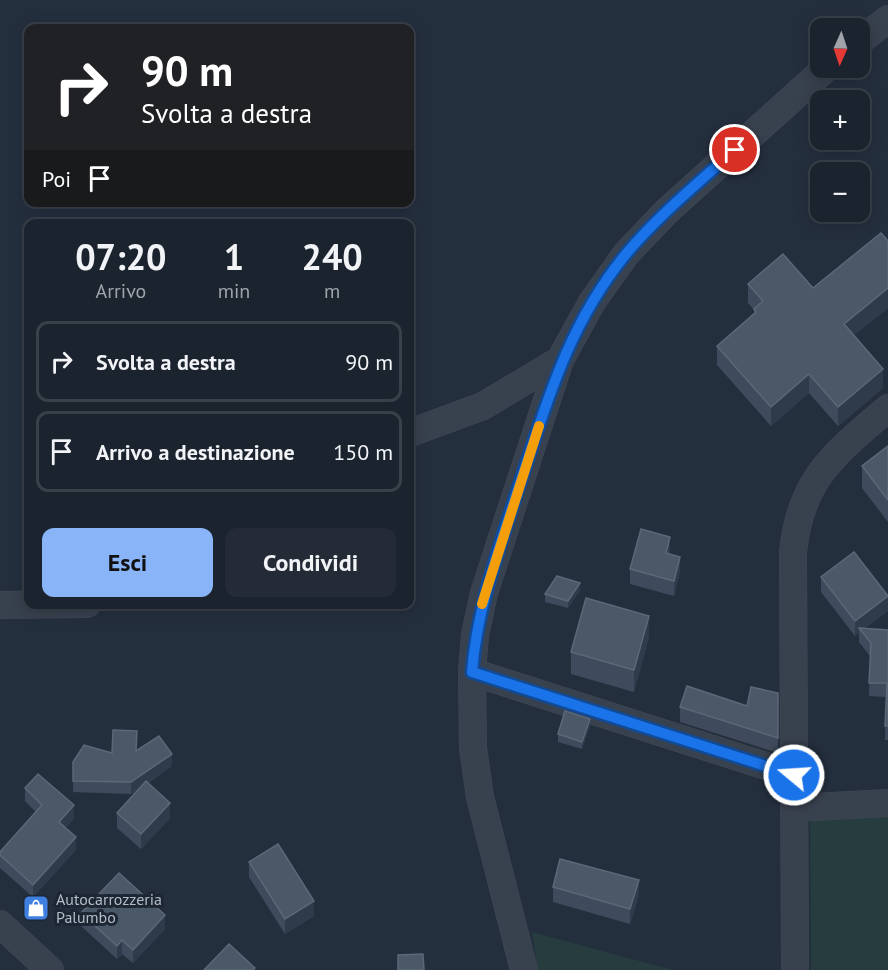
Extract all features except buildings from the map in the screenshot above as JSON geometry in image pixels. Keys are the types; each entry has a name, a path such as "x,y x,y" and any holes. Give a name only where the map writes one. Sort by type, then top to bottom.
{"street":[{"path":"870,33 888,19"},
{"path":"524,970 480,797 473,748 472,672 475,635 484,593 561,360 592,302 626,254 668,211 815,78"},
{"path":"414,432 483,406 561,360"},
{"path":"795,966 793,553 796,524 819,472 832,456 888,408"},
{"path":"0,605 24,605"},
{"path":"472,672 794,775"},
{"path":"794,807 888,803"},
{"path":"0,924 50,970"}],"green space":[{"path":"888,809 888,970 811,970 810,813"},
{"path":"532,932 673,970 538,970"}],"slow traffic":[{"path":"482,604 539,426"}],"place":[{"name":"Autocarrozzeria Palumbo","path":"36,908"}],"route":[{"path":"735,150 668,211 626,254 592,302 561,360 484,593 475,635 472,672 794,775"}]}
